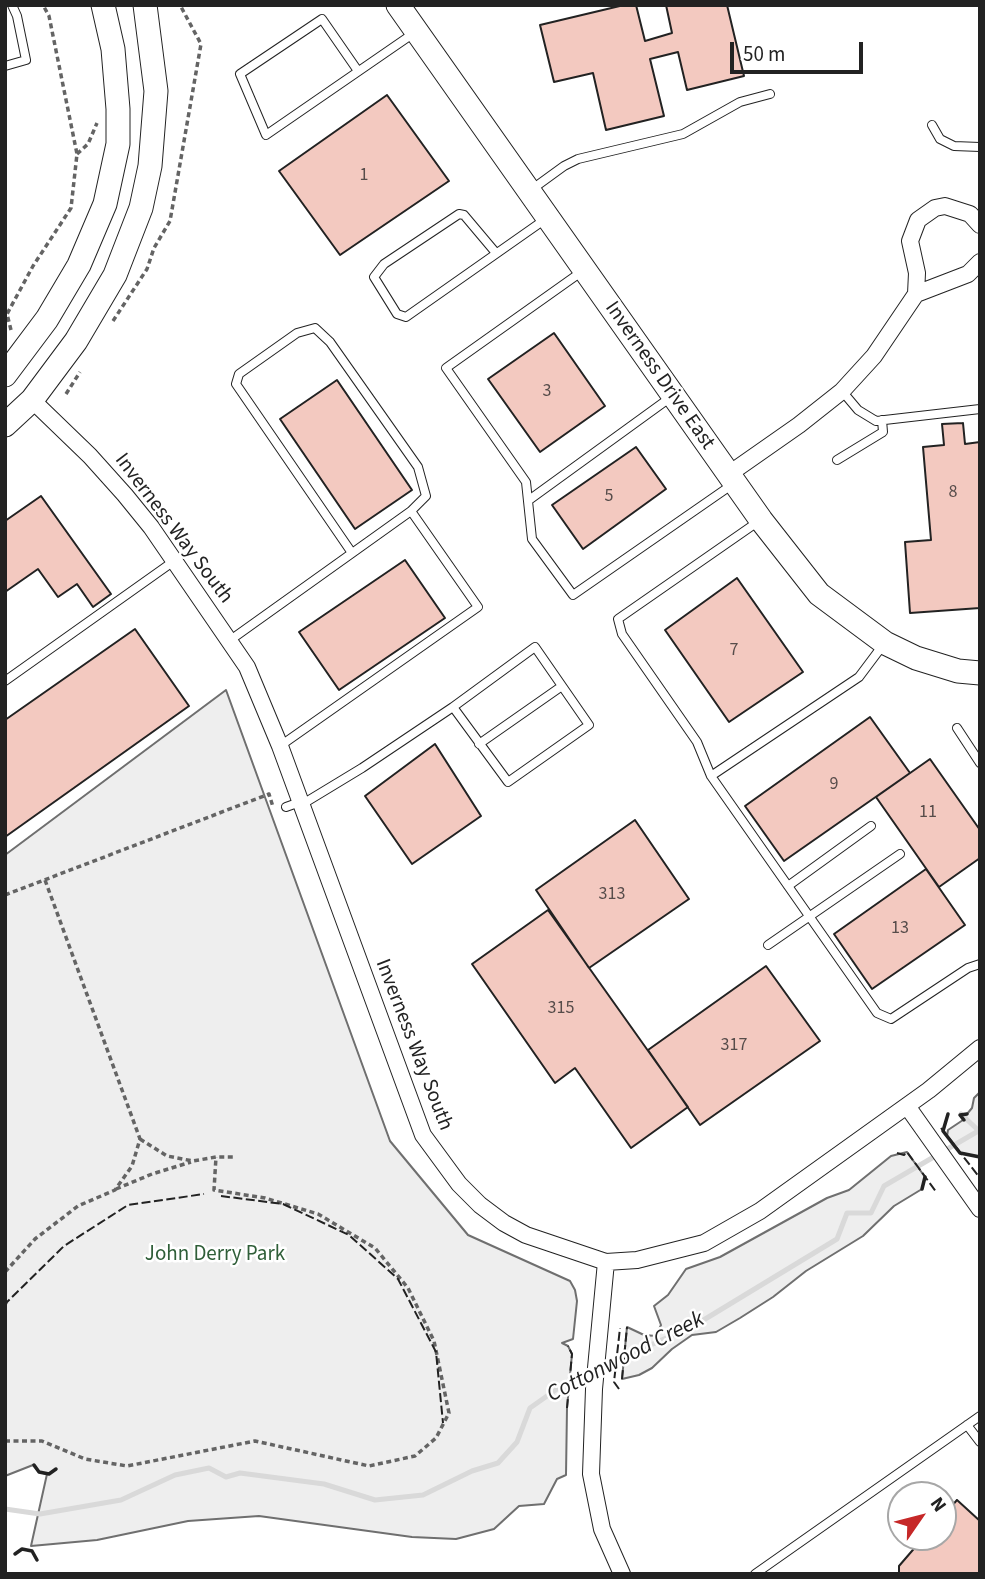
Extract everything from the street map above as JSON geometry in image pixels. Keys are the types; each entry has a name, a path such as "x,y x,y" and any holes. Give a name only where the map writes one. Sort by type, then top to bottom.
{"main road":[{"path":"32,400 6,371 47,319 79,265 105,204 118,144 113,49 103,5"},
{"path":"5,425 32,400 76,341 115,275 141,208 150,166 156,90 145,5"},
{"name":"Inverness Drive East","path":"398,5 761,520 819,594 885,643 958,671 980,673"}],"street":[{"path":"732,479 842,391 874,356 916,293 917,273 910,241 918,220 934,208 945,206 970,214 980,225"},
{"path":"916,293 968,274 980,262"},
{"name":"Inverness Way South","path":"32,400 109,474 174,561 255,682 280,746 296,805 423,1135 460,1184 480,1205 504,1223 526,1235 606,1262 637,1260 704,1243 760,1211 907,1106 980,1048"},
{"path":"907,1106 980,1209"},
{"path":"606,1262 590,1460 592,1487 602,1529 622,1574"}],"lane":[{"path":"5,66 26,60 17,16 12,5"},
{"path":"358,71 322,19 240,74 266,135 416,31"},
{"path":"528,192 578,159 683,134 740,102 770,93"},
{"path":"932,125 940,139 954,146 980,147"},
{"path":"496,253 464,215 459,214 384,264 374,277 397,314 406,317 547,218"},
{"path":"584,270 446,368 526,482 532,539 573,596 732,479"},
{"path":"229,641 411,512 426,496 418,467 330,342 315,328 297,333 239,374 236,384 352,553"},
{"path":"842,391 858,410 876,421 980,409"},
{"path":"529,500 673,396"},
{"path":"837,460 883,432 882,420"},
{"path":"280,746 478,607 411,512"},
{"path":"761,520 618,619 622,634 697,742 712,776 877,1013 891,1019 907,1011 968,968 980,964"},
{"path":"5,681 174,561"},
{"path":"712,776 859,677 885,643"},
{"path":"296,805 453,707 535,647 589,725 508,782 453,707"},
{"path":"479,744 562,686"},
{"path":"957,728 980,763"},
{"path":"788,886 871,826"},
{"path":"768,945 900,854"},
{"path":"755,1574 765,1571 980,1416"},
{"path":"967,1425 980,1442"}],"path":[{"path":"11,330 6,314 71,208 77,154 49,16 43,5"},
{"path":"5,895 269,794 275,811"},
{"path":"45,880 141,1139 167,1156 193,1161"},
{"path":"115,1190 132,1166 141,1139"},
{"path":"5,1441 42,1441 85,1459 127,1466 255,1441 369,1466 415,1456 436,1438 449,1413 434,1341 408,1288 375,1248 318,1214 265,1198 214,1190 216,1157"},
{"path":"5,1272 35,1239 78,1206 152,1174 193,1161 234,1157"}],"green space":[{"name":"John Derry Park","path":"226,690 390,1141 468,1235 570,1281 575,1290 577,1301 573,1339 562,1343 568,1346 572,1354 567,1408 566,1475 557,1479 544,1504 519,1506 494,1529 456,1539 412,1537 259,1516 188,1521 97,1540 31,1546 47,1474 39,1472 33,1465 5,1476 5,855"},
{"path":"980,1092 980,1157 960,1153 947,1136 948,1130 963,1120 960,1115 967,1114 972,1108 974,1098"},
{"path":"907,1152 925,1177 922,1189 894,1206 863,1236 806,1271 740,1318 716,1332 692,1335 652,1368 622,1379 627,1327 644,1335 656,1336 661,1325 654,1306 668,1295 686,1269 720,1257 827,1198 849,1190 891,1156"}],"building":[{"path":"624,5 636,5 645,41 672,33 666,5 727,5 744,76 687,90 678,52 650,59 664,116 606,130 593,73 554,82 540,25"},
{"path":"387,95 449,181 340,255 279,171"},
{"path":"554,333 605,406 540,452 488,379"},
{"path":"337,380 412,490 355,529 280,419"},
{"path":"963,423 965,444 980,442 980,608 910,613 905,542 931,540 923,447 944,445 942,424"},
{"path":"636,447 666,489 583,549 552,505"},
{"path":"41,496 111,594 93,607 77,584 58,597 38,569 5,592 5,521"},
{"path":"405,560 445,618 339,690 299,632"},
{"path":"737,578 803,672 729,722 665,630"},
{"path":"135,629 189,706 5,837 5,720"},
{"path":"870,717 910,773 784,861 745,806"},
{"path":"435,744 481,816 412,864 365,796"},
{"path":"930,759 980,830 980,858 939,887 876,797"},
{"path":"635,820 689,899 589,968 536,890"},
{"path":"926,869 965,925 872,989 834,934"},
{"path":"548,910 688,1107 631,1148 575,1068 555,1083 472,964"},
{"path":"766,966 820,1041 700,1125 648,1050"},
{"path":"957,1500 980,1521 980,1574 899,1574 899,1566 912,1551 957,1551"}],"waterway":[{"path":"961,1114 979,1131"},
{"name":"Cottonwood Creek","path":"600,1368 697,1324 837,1239 847,1213 871,1213 884,1186 980,1130"},
{"name":"Cottonwood Creek","path":"5,1509 40,1514 121,1500 175,1475 209,1468 226,1477 240,1473 324,1484 375,1500 423,1495 472,1471 498,1463 517,1442 530,1408 564,1384 591,1372"}],"fence":[{"path":"941,1128 980,1178"},
{"path":"897,1153 904,1155 907,1152 937,1193"},
{"path":"5,1307 64,1246 128,1205 204,1194"},
{"path":"221,1196 283,1204 349,1235 398,1279 436,1352 443,1423"},
{"path":"622,1379 627,1327"},
{"path":"619,1389 614,1382 620,1328"},
{"path":"567,1408 572,1354 568,1346"}],"wall":[{"path":"948,1114 943,1131 960,1153 980,1157"},
{"path":"964,1120 960,1115 967,1114"},
{"path":"922,1189 925,1177"},
{"path":"34,1465 39,1472 49,1474 56,1469"},
{"path":"15,1554 22,1549 32,1551 37,1560"}]}
